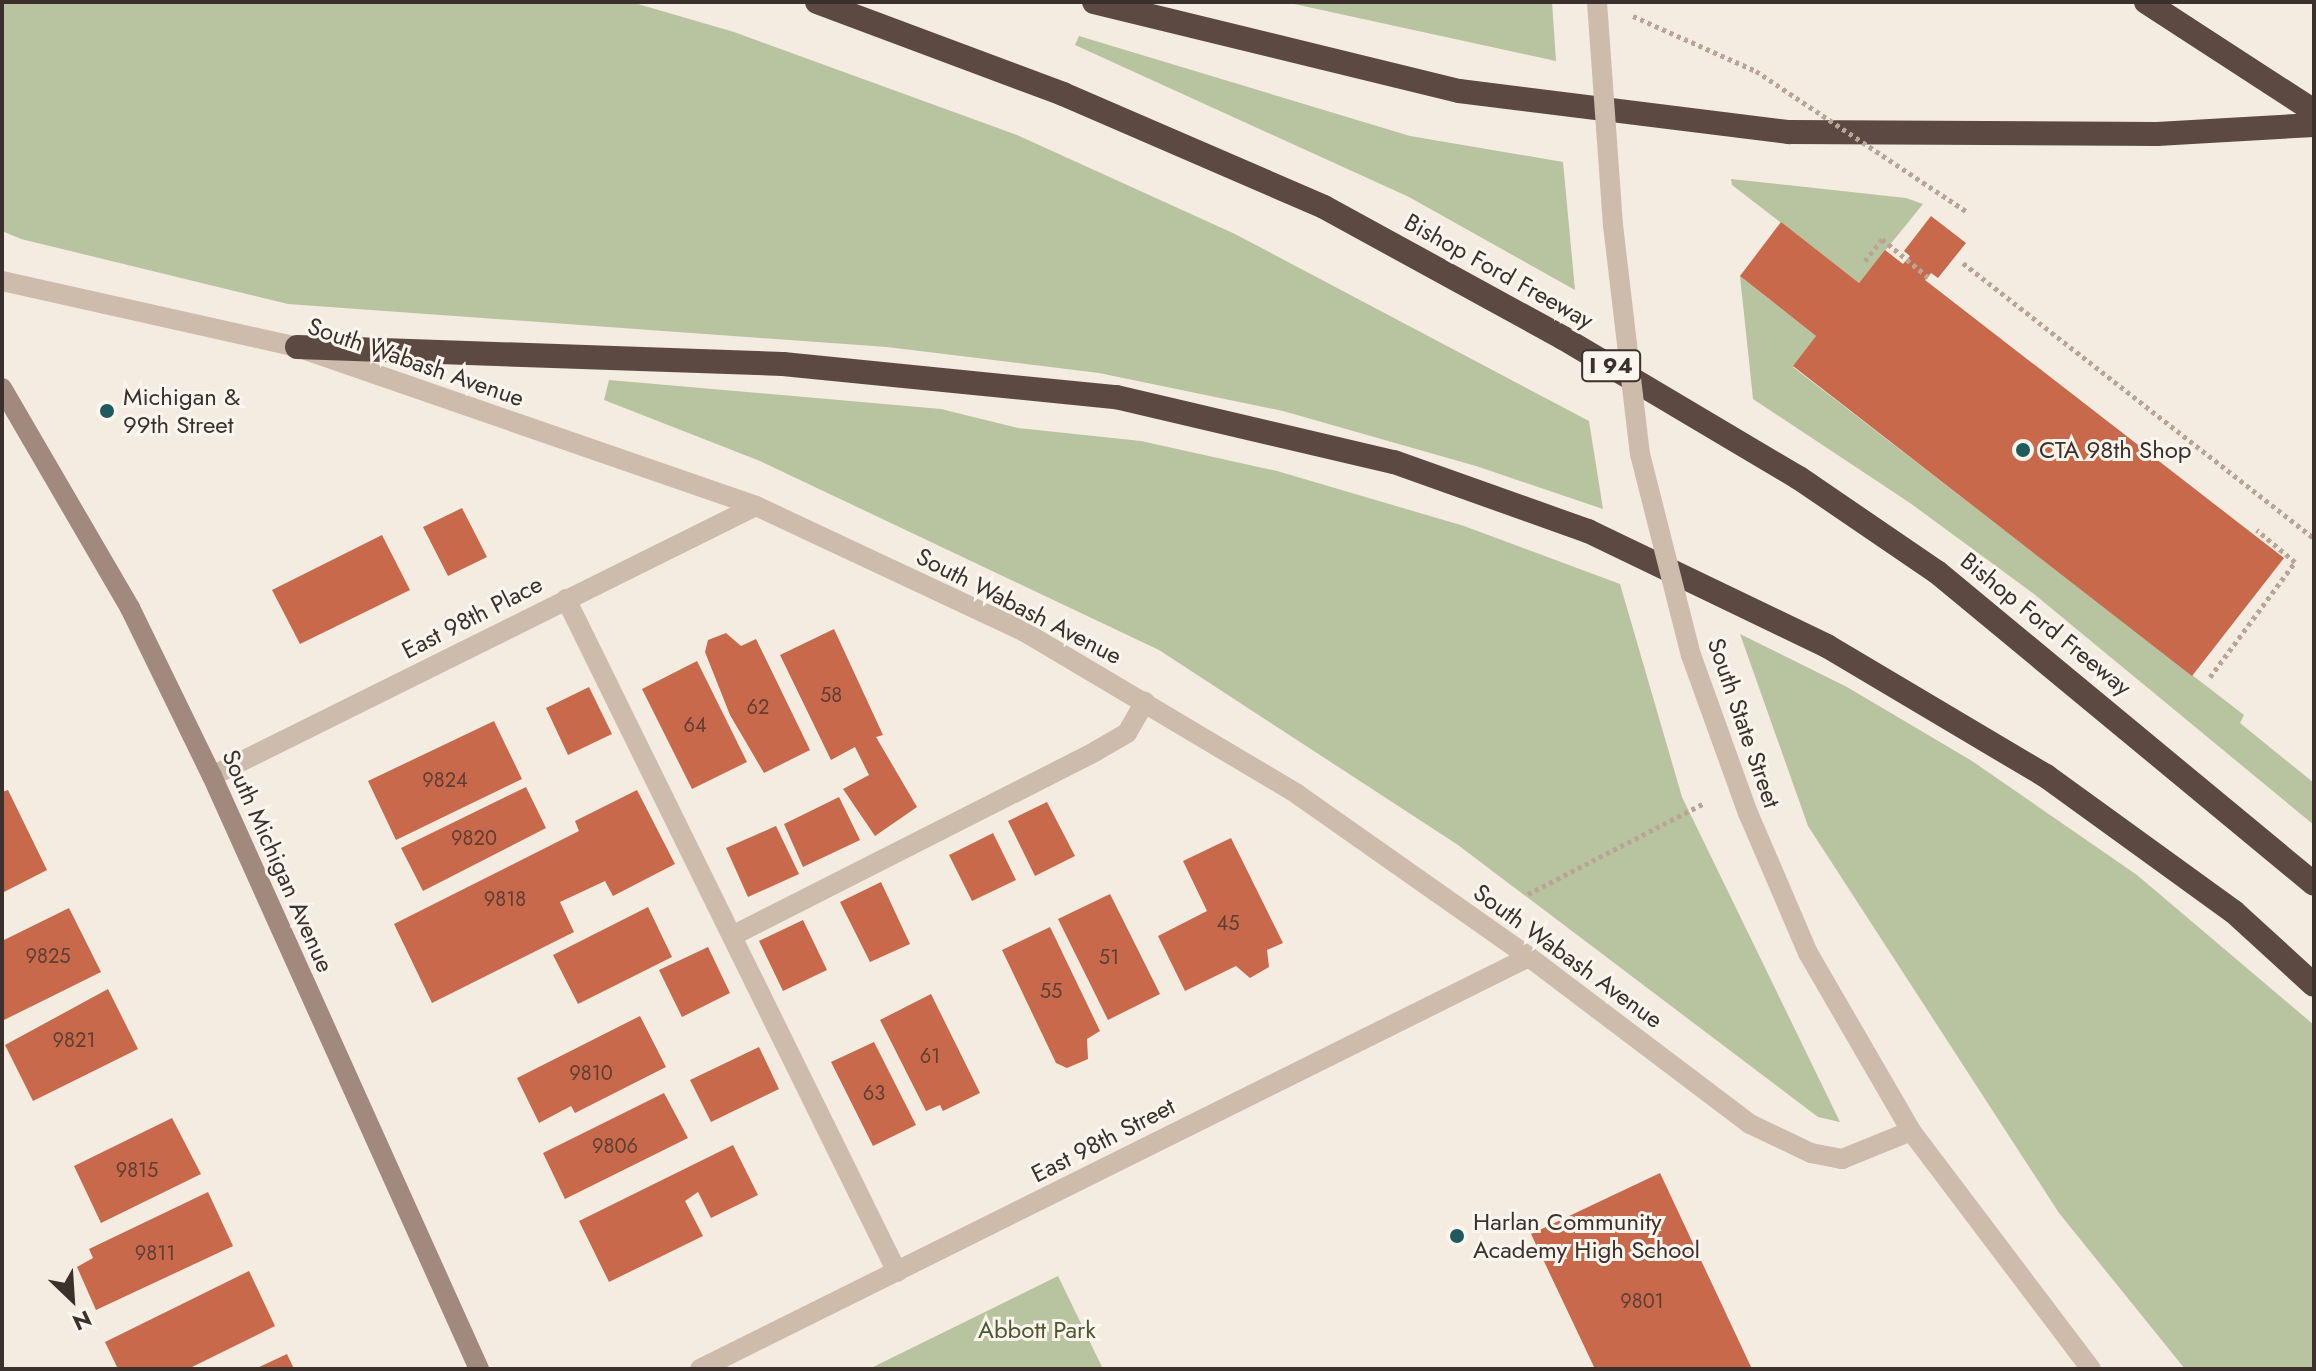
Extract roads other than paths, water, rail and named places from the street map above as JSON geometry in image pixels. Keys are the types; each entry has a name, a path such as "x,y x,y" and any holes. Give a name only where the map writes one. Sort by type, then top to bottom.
{"highway":[{"name":"Bishop Ford Freeway","path":"817,2 1063,94 1324,207 1563,338 1799,478 1937,572 2314,884"},
{"path":"1094,2 1459,91 1789,132 2157,134 2314,125"},
{"path":"2146,2 2248,64 2314,111"},
{"path":"297,347 783,364 1116,397 1394,462 1588,531 1827,646 2046,776 2234,912 2314,985"}],"main road":[{"name":"South Michigan Avenue","path":"2,388 130,608 212,776 479,1369"}],"street":[{"name":"South State Street","path":"1597,2 1613,225 1640,454 1691,655 1748,813 1808,953 1911,1131 2091,1369"},
{"name":"South Wabash Avenue","path":"2,281 297,347 756,506 1023,631 1297,794 1529,957 1750,1124 1811,1153 1842,1159 1911,1131"},
{"name":"East 98th Place","path":"212,776 756,506"},
{"path":"566,599 897,1272"},
{"path":"732,936 1096,751 1127,733 1145,702"},
{"name":"East 98th Street","path":"700,1369 1529,957"}],"place":[{"name":"Michigan & 99th Street","path":"107,411"},
{"name":"CTA 98th Shop","path":"2023,450"},
{"name":"Harlan Community Academy High School","path":"1457,1236"}],"park label":[{"name":"Abbott Park","path":"1037,1330"}]}
